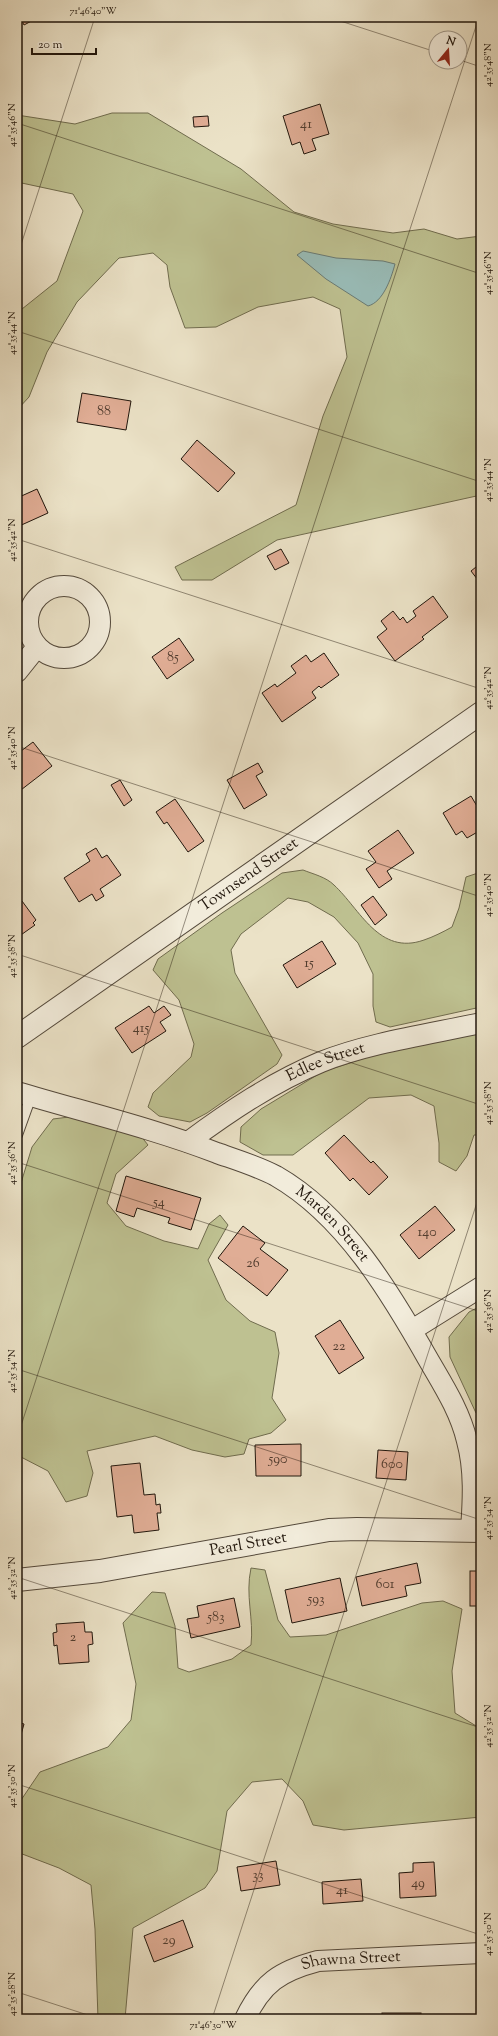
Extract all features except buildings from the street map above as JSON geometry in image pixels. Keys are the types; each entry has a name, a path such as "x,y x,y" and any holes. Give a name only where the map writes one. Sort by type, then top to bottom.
{"street":[{"path":"17,672 37,647"},
{"name":"Townsend Street","path":"17,1037 481,713"},
{"name":"Edlee Street","path":"188,1142 266,1089 322,1062 356,1051 481,1023"},
{"name":"Marden Street","path":"24,1094 188,1142 275,1176 316,1206 356,1246 412,1330 451,1400 467,1441 472,1475 476,1531"},
{"path":"412,1330 481,1287"},
{"name":"Pearl Street","path":"17,1580 100,1571 329,1530 476,1531"},
{"name":"Shawna Street","path":"245,2019 252,2005 262,1991 293,1968 318,1961 481,1953"}],"lane":[{"path":"17,1135 24,1094"}],"green space":[{"path":"112,113 148,113 241,169 294,212 333,224 393,233 424,229 457,239 481,236 481,495 277,540 212,580 182,580 175,567 296,505 323,416 347,357 340,309 313,297 258,307 216,327 185,328 170,287 167,265 153,253 119,258 77,302 47,352 29,397 17,410 17,313 57,281 83,211 73,194 17,182 17,115 75,124"},
{"path":"303,870 331,882 372,928 383,936 395,942 408,943 427,939 452,927 459,908 466,877 481,872 481,1007 390,1027 376,1022 373,1006 373,974 358,943 334,917 308,902 288,898 241,934 231,950 235,973 282,1055 277,1064 207,1113 190,1122 159,1116 148,1107 153,1093 191,1057 194,1044 179,1000 153,970 158,959 222,913 282,873"},
{"path":"481,1032 481,1135 474,1135 467,1156 456,1171 439,1162 439,1143 434,1106 411,1095 369,1098 293,1155 263,1155 240,1142 241,1127 261,1109 322,1072 380,1053"},
{"path":"77,1116 140,1135 148,1145 116,1174 107,1203 126,1226 164,1241 198,1249 209,1224 220,1215 228,1225 208,1260 226,1300 250,1321 275,1332 279,1353 272,1398 286,1420 271,1433 249,1439 244,1454 225,1457 192,1450 155,1436 87,1451 93,1473 87,1496 66,1502 48,1471 21,1457 17,1458 17,1196 32,1147 53,1119"},
{"path":"481,1306 481,1414 476,1413 450,1357 449,1337 469,1312"},
{"path":"251,1568 265,1570 278,1620 290,1637 326,1635 422,1603 443,1601 462,1609 452,1671 455,1713 481,1729 481,1817 344,1830 313,1825 303,1801 282,1779 252,1782 227,1811 217,1871 205,1888 133,1928 125,2019 98,2019 95,1929 91,1885 59,1868 17,1852 17,1806 40,1772 108,1747 131,1720 136,1684 123,1623 152,1592 165,1593 175,1626 178,1668 189,1672 232,1659 251,1645 252,1635 249,1578"}],"water":[{"path":"303,251 336,258 383,261 395,264 386,289 378,300 368,306 326,279 297,255"}]}
